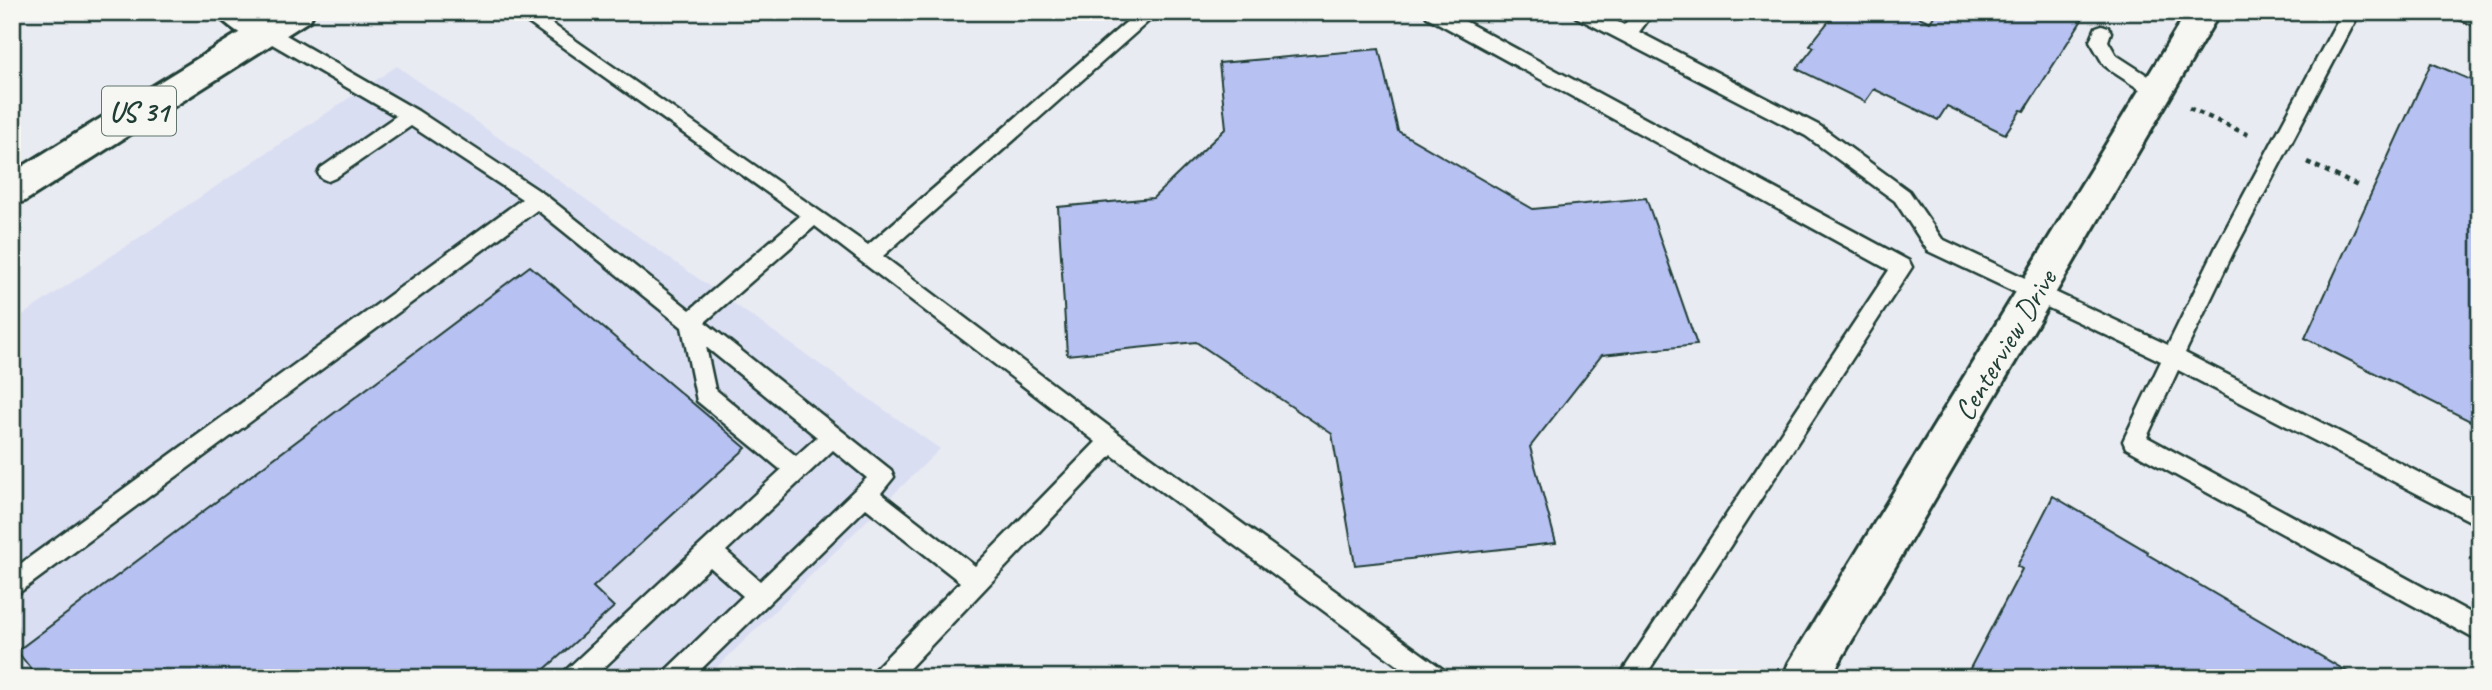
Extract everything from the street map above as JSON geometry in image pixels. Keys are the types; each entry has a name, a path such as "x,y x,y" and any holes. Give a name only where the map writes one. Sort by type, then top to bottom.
{"street":[{"path":"232,12 266,32"},
{"name":"US 31","path":"12,191 298,12"},
{"name":"Centerview Drive","path":"1805,678 2204,12"}],"lane":[{"path":"522,12 814,215 1111,441 1435,678"},
{"path":"869,256 1150,12"},
{"path":"1433,12 1902,267"},
{"path":"1582,12 1813,131 1902,196 1935,246 2173,357 2480,516"},
{"path":"1627,34 1645,12"},
{"path":"2351,12 2224,251 2134,441 2480,631"},
{"path":"2461,12 2480,20"},
{"path":"266,32 411,116 537,199 883,477 675,678"},
{"path":"2102,32 2099,41 2110,60 2157,91"},
{"path":"328,173 411,116"},
{"path":"12,584 537,199"},
{"path":"691,322 814,215"},
{"path":"1629,678 1902,267 1935,246"},
{"path":"691,322 705,394 797,470"},
{"path":"586,674 709,551 833,436"},
{"path":"883,678 1111,441"},
{"path":"865,494 977,581"},
{"path":"709,551 760,596"}],"shaded area":[{"path":"397,66 940,449 706,678 12,678 12,322"}],"building":[{"path":"1836,12 1908,12 1930,22 1937,12 2087,12 2024,111 2021,110 2005,134 1947,106 1938,120 1874,89 1865,102 1797,69 1814,47 1810,45"},
{"path":"1379,49 1398,131 1533,209 1646,198 1697,345 1602,355 1530,447 1556,543 1355,565 1332,434 1196,342 1067,355 1058,207 1153,198 1226,128 1219,63"},
{"path":"2431,63 2480,84 2480,426 2305,338"},
{"path":"530,266 746,448 593,587 614,607 535,678 38,678 17,651"},
{"path":"2053,496 2358,678 1965,678 2022,569 2017,566"}]}
